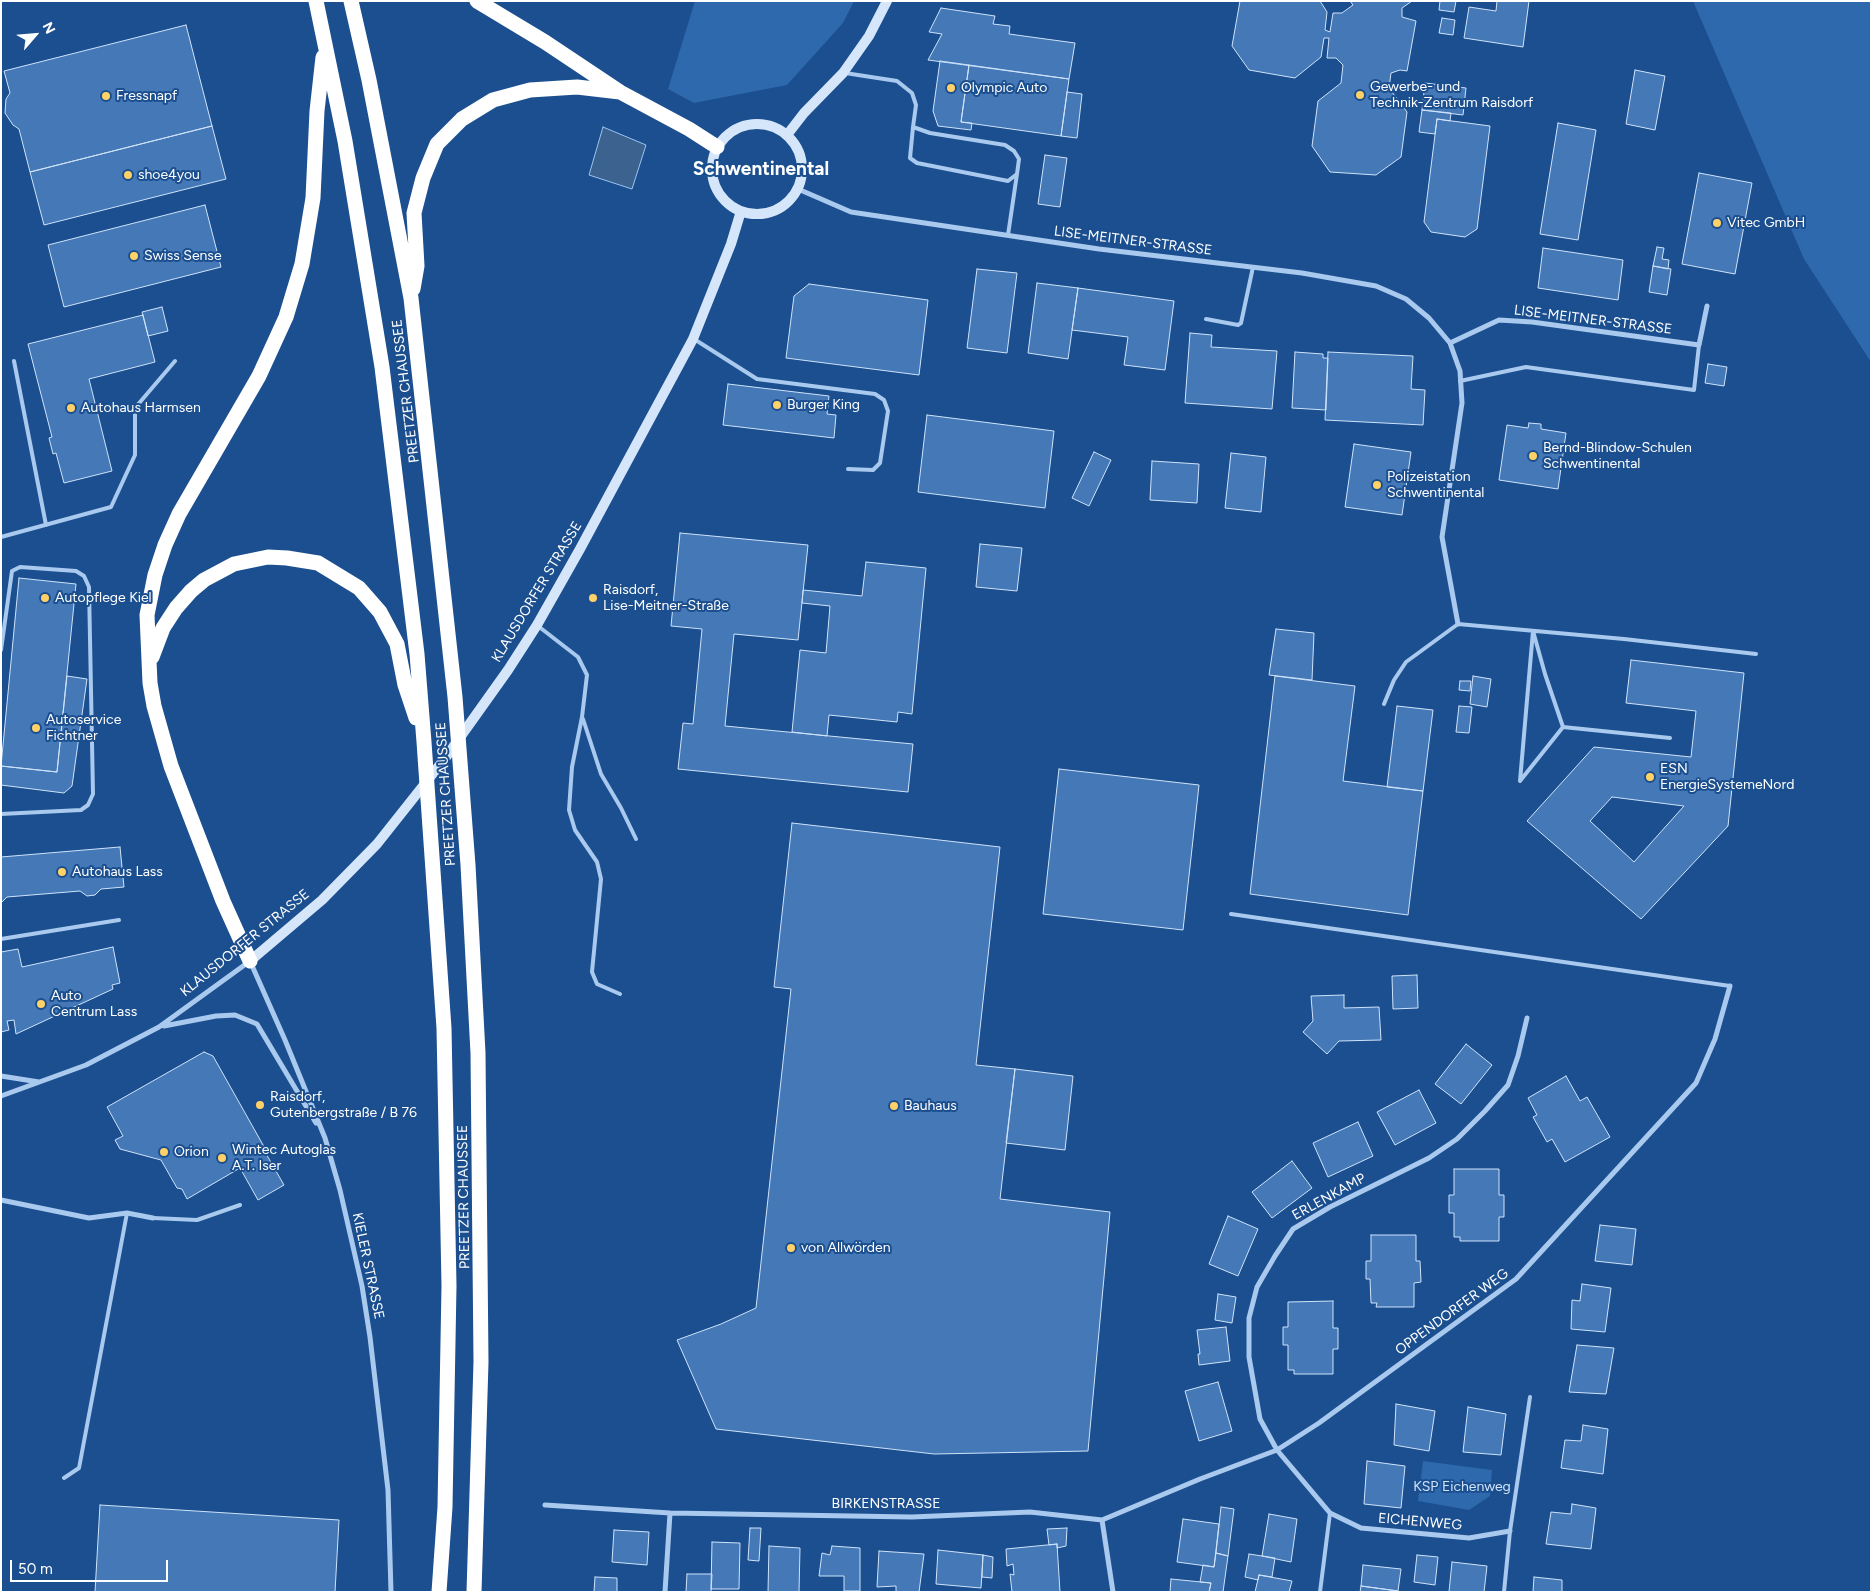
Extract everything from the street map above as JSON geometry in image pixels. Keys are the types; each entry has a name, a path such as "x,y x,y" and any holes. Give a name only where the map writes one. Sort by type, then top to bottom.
{"highway":[{"name":"PREETZER CHAUSSEE","path":"316,1 345,141 382,367 417,654 424,742 444,1028 447,1196 448,1362 445,1507 439,1592"},
{"name":"PREETZER CHAUSSEE","path":"351,1 369,80 411,298 455,697 468,865 478,1054 481,1352 474,1592"},
{"path":"477,1 545,42 620,92 689,129 717,147"},
{"path":"250,961 223,901 171,766 154,706 150,683 147,615 155,575 164,545 179,514 259,376 286,317 299,273 313,198 317,111 325,43"},
{"path":"411,298 417,266 414,213 423,178 437,144 462,119 493,100 530,90 577,87 620,92"},
{"path":"149,663 163,628 176,608 204,580 234,564 268,557 318,563 359,588 380,612 397,644 405,685 424,742"}],"street":[{"path":"787,135 804,113 843,73 870,36 887,1"},
{"path":"749,124 762,124 775,128 787,135 796,146 801,160 802,175 798,189 790,200 780,208 767,213 754,214 741,211 730,205 720,196 712,172 713,159 717,147 726,136 736,128 749,124"},
{"name":"LISE-MEITNER-STRASSE","path":"798,189 851,212 1099,249 1302,273 1376,286 1406,299 1429,318 1450,342 1460,371 1462,403 1442,537 1458,624"},
{"name":"KLAUSDORFER STRASSE","path":"1,1096 86,1065 160,1027 250,961 322,900 377,844 446,757 537,625 693,338 731,244 741,211"},
{"path":"1699,345 1707,306"},
{"name":"LISE-MEITNER-STRASSE","path":"1450,342 1499,320 1532,322 1699,345"},
{"name":"KIELER STRASSE","path":"250,961 325,1138 340,1190 362,1286 388,1490 391,1592"},
{"name":"OPPENDORFER WEG","path":"1102,1520 1200,1479 1277,1450 1319,1423 1516,1279 1696,1083 1716,1039 1730,986"},
{"name":"KLAUSDORFER STRASSE","path":"160,1027 216,1016 235,1015 257,1024 325,1138"},
{"name":"ERLENKAMP","path":"1277,1450 1260,1420 1249,1357 1249,1318 1258,1287 1275,1256 1293,1229 1330,1207 1429,1158 1457,1140 1508,1084 1518,1056 1527,1018"},
{"path":"1,1076 42,1082"},
{"path":"1,1200 90,1218 127,1213 153,1218"},
{"name":"EICHENWEG","path":"1277,1450 1330,1513 1362,1528 1469,1538 1510,1531"},
{"name":"BIRKENSTRASSE","path":"545,1505 670,1513 912,1517 1030,1512 1102,1520"},
{"path":"665,1592 670,1513"},
{"path":"1102,1520 1113,1592"}],"lane":[{"path":"843,73 897,81 912,93 916,105 910,158 918,163 1008,181 1017,174"},
{"path":"913,128 930,133 1005,144 1014,151 1018,159 1017,174 1008,235"},
{"path":"1206,319 1241,323 1253,267"},
{"path":"693,338 757,379 875,394 884,400 888,411 880,463 873,470 848,469"},
{"path":"1460,381 1526,367 1694,390 1699,345"},
{"path":"14,361 46,524"},
{"path":"1,537 111,507 135,455 135,408 175,361"},
{"path":"1,650 12,571 20,567 76,571 84,576 89,587 93,794 88,805 81,810 1,814"},
{"path":"1384,704 1394,680 1406,662 1458,624 1624,639 1756,654"},
{"path":"537,625 578,657 587,675 582,717 572,767 569,810 575,830 596,862 601,880 592,972 597,984 620,994"},
{"path":"1533,631 1563,727"},
{"path":"1533,631 1520,781 1563,727"},
{"path":"582,717 601,774 622,808 636,839"},
{"path":"1563,727 1670,738"},
{"path":"1231,914 1730,986"},
{"path":"1,939 119,920"},
{"path":"153,1218 197,1220 240,1205"},
{"path":"64,1478 79,1468 127,1213"},
{"path":"1504,1592 1510,1531 1530,1397"},
{"path":"1320,1592 1330,1513"}],"green space":[{"path":"695,1 854,1 843,23 787,85 694,103 668,89"},
{"path":"1693,1 1871,1 1871,362 1804,259"},
{"name":"KSP Eichenweg","path":"1423,1461 1492,1470 1490,1496 1469,1510 1418,1501"}],"shaded area":[{"path":"603,127 646,145 632,189 589,175"}],"building":[{"name":"Gewerbe- und Technik-Zentrum Raisdorf","path":"1240,1 1320,1 1327,12 1325,30 1330,32 1333,13 1342,13 1353,5 1350,1 1412,1 1402,8 1402,17 1416,21 1407,71 1400,70 1391,73 1389,88 1407,112 1401,157 1376,175 1330,172 1312,146 1318,101 1341,83 1343,65 1336,58 1327,58 1329,38 1324,38 1321,57 1295,78 1249,70 1232,46"},
{"path":"1440,1 1456,1 1454,12 1439,10"},
{"path":"1497,1 1529,1 1523,47 1464,38 1469,7 1496,11"},
{"path":"941,8 995,16 993,24 1010,26 1009,34 1075,43 1069,79 928,60 942,34 929,32"},
{"path":"1442,18 1455,20 1453,35 1439,33"},
{"name":"Fressnapf","path":"186,25 212,126 30,172 19,129 13,125 5,113 6,99 10,93 4,71"},
{"name":"Olympic Auto","path":"940,61 969,65 961,122 972,123 971,130 938,126 933,111"},
{"path":"969,65 1069,79 1061,136 961,122"},
{"path":"1635,70 1665,76 1655,130 1626,124"},
{"path":"1425,83 1466,88 1463,115 1422,110"},
{"path":"1067,92 1082,94 1077,138 1061,136"},
{"path":"1422,110 1451,113 1450,121 1437,119 1435,134 1419,132"},
{"path":"1437,119 1490,126 1477,229 1465,237 1431,232 1424,222"},
{"path":"1558,123 1596,130 1578,240 1540,234"},
{"name":"shoe4you","path":"212,126 226,179 44,225 30,172"},
{"path":"1045,155 1067,158 1060,207 1038,204"},
{"name":"Vitec GmbH","path":"1699,173 1752,183 1735,274 1682,264"},
{"name":"Swiss Sense","path":"205,205 221,267 64,307 48,245"},
{"path":"1657,247 1664,248 1662,259 1669,260 1668,269 1653,266"},
{"path":"1543,248 1623,260 1618,300 1538,288"},
{"path":"1653,266 1671,269 1667,295 1649,292"},
{"path":"977,269 1017,273 1007,353 967,348"},
{"path":"1037,283 1078,288 1068,359 1028,353"},
{"path":"809,284 928,300 919,375 786,358 794,296"},
{"path":"1078,288 1174,301 1165,370 1124,365 1128,337 1072,330"},
{"path":"162,307 168,331 148,336 142,312"},
{"name":"Autohaus Harmsen","path":"143,315 155,362 89,379 112,471 64,483 56,453 53,454 49,438 52,437 28,344"},
{"path":"1190,333 1212,335 1211,347 1277,351 1272,409 1185,403"},
{"path":"1295,352 1323,354 1323,358 1328,358 1326,410 1292,408"},
{"path":"1328,352 1413,356 1411,389 1425,390 1423,425 1325,420"},
{"path":"1708,364 1727,367 1724,386 1705,383"},
{"name":"Burger King","path":"728,384 829,396 827,414 836,415 834,438 723,425"},
{"path":"927,415 1054,431 1045,508 918,492"},
{"name":"Bernd-Blindow-Schulen Schwentinental","path":"1529,423 1541,424 1541,429 1566,433 1558,489 1499,480 1507,425 1528,428"},
{"path":"1354,444 1411,452 1402,515 1345,507"},
{"path":"1094,452 1111,460 1089,506 1072,498"},
{"path":"1231,453 1266,457 1261,512 1225,508"},
{"path":"1152,461 1199,464 1197,503 1150,500"},
{"path":"680,533 808,545 798,640 734,634 725,726 913,744 908,792 678,769 683,723 693,724 702,629 671,626"},
{"path":"980,544 1022,548 1017,591 976,587"},
{"path":"866,562 926,568 912,714 898,712 897,722 829,715 827,736 792,732 800,650 826,653 830,606 802,603 803,590 862,596"},
{"path":"19,578 76,584 57,772 1,766"},
{"path":"1276,629 1314,633 1312,680 1269,675"},
{"name":"ESN EnergieSystemeNord","path":"1631,660 1744,673 1728,826 1641,919 1527,821 1594,747 1691,757 1696,711 1626,703","holes":["1612,797 1684,806 1634,862 1590,821"]},
{"path":"67,676 87,679 72,786 64,793 1,785 1,766 57,772"},
{"path":"1275,676 1355,686 1343,781 1423,791 1408,915 1250,894"},
{"path":"1473,676 1491,679 1487,707 1470,704"},
{"path":"1460,681 1471,681 1470,691 1459,690"},
{"path":"1397,706 1433,710 1423,791 1387,787"},
{"path":"1459,706 1472,707 1469,733 1456,732"},
{"path":"1059,769 1199,785 1183,930 1043,914"},
{"name":"Bauhaus","path":"792,823 1000,847 976,1065 1015,1069 1000,1199 1110,1212 1088,1451 934,1454 716,1429 677,1340 721,1324 756,1308 791,989 774,987"},
{"name":"Autohaus Lass","path":"120,847 124,887 101,889 95,895 87,896 80,891 7,897 1,903 1,857"},
{"name":"Auto Centrum Lass","path":"113,947 120,983 112,985 113,989 16,1034 14,1020 7,1021 9,1030 1,1032 1,952 18,949 22,967"},
{"path":"1417,975 1418,1008 1393,1009 1392,976"},
{"path":"1344,995 1344,1008 1379,1007 1381,1040 1339,1041 1327,1054 1303,1032 1313,1021 1311,996"},
{"path":"1466,1044 1492,1065 1461,1104 1435,1084"},
{"path":"204,1052 213,1056 284,1185 258,1200 240,1168 187,1199 182,1189 177,1188 161,1160 120,1149 115,1140 123,1136 107,1107"},
{"path":"1015,1069 1073,1076 1065,1150 1006,1143"},
{"path":"1566,1076 1580,1101 1587,1097 1610,1137 1565,1162 1552,1139 1547,1142 1533,1117 1537,1115 1528,1098"},
{"path":"1419,1090 1436,1123 1395,1145 1377,1112"},
{"path":"1358,1122 1373,1156 1328,1177 1313,1143"},
{"path":"1292,1161 1312,1188 1272,1218 1252,1192"},
{"path":"1454,1169 1499,1169 1499,1195 1504,1195 1504,1217 1499,1217 1499,1241 1460,1241 1460,1237 1454,1237 1454,1213 1449,1213 1449,1195 1454,1195"},
{"path":"1228,1216 1258,1229 1238,1276 1209,1264"},
{"path":"1600,1225 1636,1229 1632,1265 1595,1261"},
{"path":"1371,1235 1416,1235 1416,1261 1420,1261 1421,1282 1414,1283 1414,1307 1376,1307 1377,1303 1371,1303 1370,1279 1366,1279 1366,1261 1371,1261"},
{"path":"1582,1284 1611,1288 1605,1332 1571,1329 1572,1300 1580,1301"},
{"path":"1218,1294 1236,1297 1232,1323 1215,1320"},
{"path":"1333,1301 1333,1328 1338,1328 1338,1349 1333,1349 1333,1374 1294,1374 1294,1370 1288,1370 1288,1345 1283,1345 1283,1327 1288,1327 1288,1302"},
{"path":"1226,1327 1230,1361 1199,1365 1198,1354 1200,1354 1197,1330"},
{"path":"1577,1345 1614,1348 1606,1394 1569,1392"},
{"path":"1218,1382 1232,1431 1199,1441 1185,1391"},
{"path":"1396,1404 1435,1411 1429,1451 1394,1445"},
{"path":"1468,1407 1506,1414 1501,1455 1463,1452"},
{"path":"1583,1425 1608,1429 1603,1474 1561,1468 1565,1440 1581,1441"},
{"path":"1367,1461 1405,1466 1401,1508 1364,1504"},
{"path":"1572,1504 1596,1508 1591,1549 1546,1544 1551,1512 1571,1514"},
{"path":"100,1505 339,1520 335,1592 95,1592"},
{"path":"1221,1507 1234,1509 1228,1556 1216,1553"},
{"path":"1269,1514 1297,1519 1291,1562 1262,1556"},
{"path":"1183,1519 1219,1524 1214,1567 1177,1562"},
{"path":"750,1528 761,1528 759,1561 748,1560"},
{"path":"1067,1528 1066,1546 1057,1548 1057,1544 1049,1545 1047,1529"},
{"path":"614,1530 649,1532 647,1565 612,1562"},
{"path":"712,1542 740,1543 739,1589 711,1589"},
{"path":"1057,1544 1060,1592 1012,1592 1010,1574 1014,1575 1013,1564 1007,1566 1006,1549"},
{"path":"769,1546 800,1548 799,1592 768,1592"},
{"path":"832,1546 860,1548 860,1591 844,1591 844,1576 819,1576 822,1553 830,1555"},
{"path":"938,1550 983,1555 981,1588 936,1584"},
{"path":"879,1551 924,1554 919,1592 896,1592 896,1586 877,1587"},
{"path":"1216,1553 1228,1556 1223,1592 1209,1592 1211,1583 1200,1582 1203,1565 1214,1567"},
{"path":"1249,1554 1275,1558 1272,1577 1259,1575 1258,1580 1245,1577"},
{"path":"983,1555 993,1557 992,1578 982,1577"},
{"path":"1417,1555 1438,1557 1435,1585 1414,1582"},
{"path":"1452,1562 1487,1566 1484,1592 1449,1592"},
{"path":"1363,1565 1401,1569 1398,1591 1361,1586"},
{"path":"687,1574 712,1574 711,1592 686,1592"},
{"path":"1259,1575 1292,1581 1289,1592 1255,1592"},
{"path":"595,1577 617,1578 617,1592 594,1592"},
{"path":"1534,1577 1562,1580 1562,1592 1533,1592"},
{"path":"1171,1579 1211,1583 1209,1592 1170,1592"},
{"path":"1361,1586 1398,1591 1398,1592 1360,1592"}],"place":[{"name":"Olympic Auto","path":"951,88"},
{"name":"Gewerbe- und Technik-Zentrum Raisdorf","path":"1360,95"},
{"name":"Fressnapf","path":"106,96"},
{"name":"shoe4you","path":"128,175"},
{"name":"Vitec GmbH","path":"1717,223"},
{"name":"Swiss Sense","path":"134,256"},
{"name":"Burger King","path":"777,405"},
{"name":"Autohaus Harmsen","path":"71,408"},
{"name":"Bernd-Blindow-Schulen Schwentinental","path":"1533,456"},
{"name":"Polizeistation Schwentinental","path":"1377,485"},
{"name":"Autopflege Kiel","path":"45,598"},
{"name":"Raisdorf, Lise-Meitner-Straße","path":"593,598"},
{"name":"Autoservice Fichtner","path":"36,728"},
{"name":"ESN EnergieSystemeNord","path":"1650,777"},
{"name":"Autohaus Lass","path":"62,872"},
{"name":"Auto Centrum Lass","path":"41,1004"},
{"name":"Raisdorf, Gutenbergstraße / B 76","path":"260,1105"},
{"name":"Bauhaus","path":"894,1106"},
{"name":"Orion","path":"164,1152"},
{"name":"Wintec Autoglas A.T. Iser","path":"222,1158"},
{"name":"von Allwörden","path":"791,1248"}],"district":[{"name":"Schwentinental","path":"761,169"}]}
